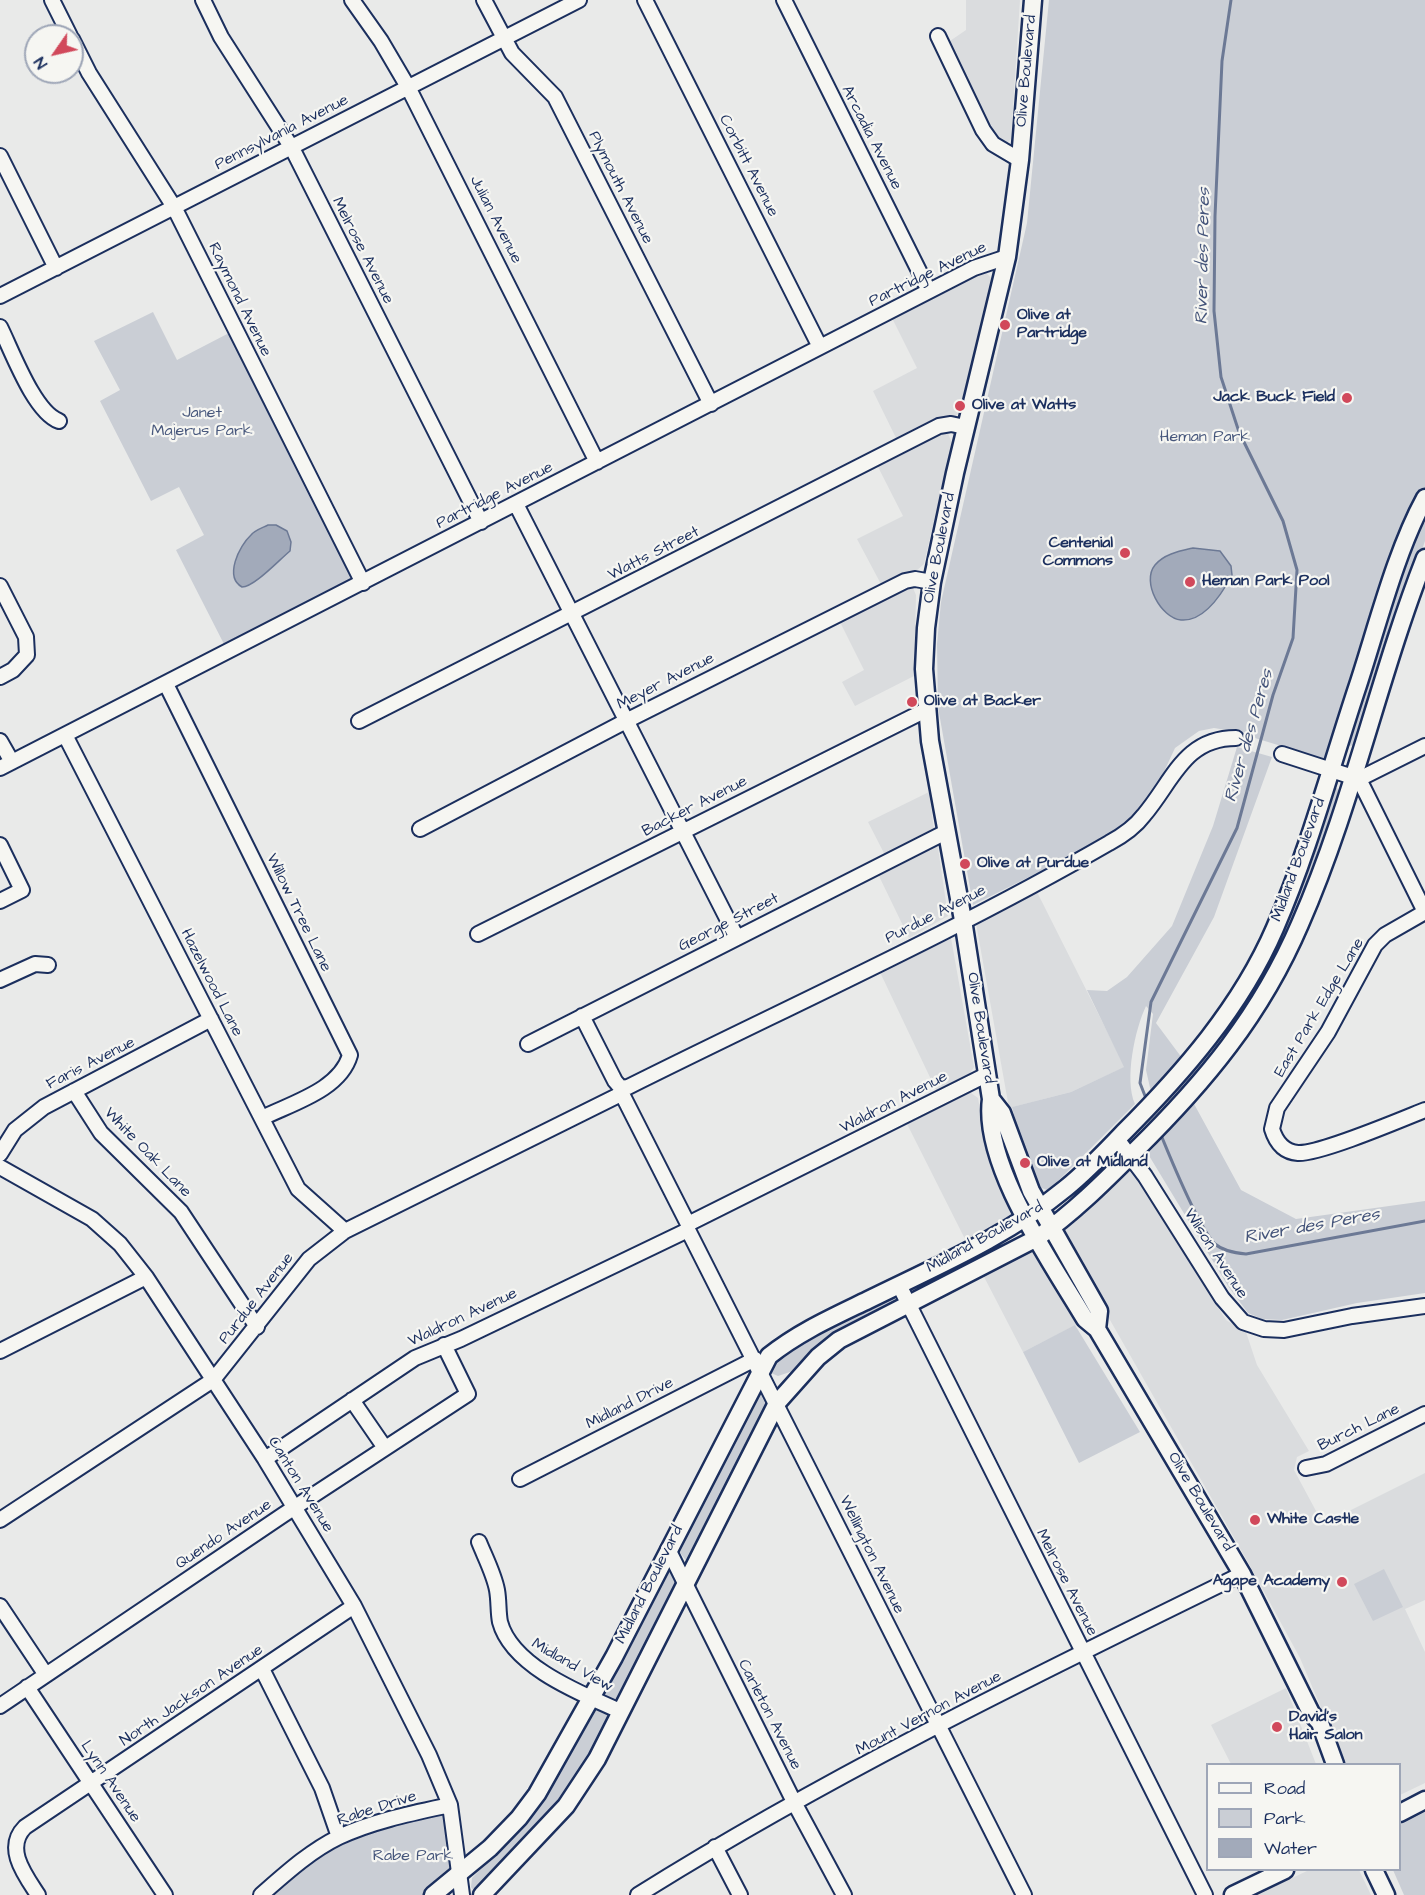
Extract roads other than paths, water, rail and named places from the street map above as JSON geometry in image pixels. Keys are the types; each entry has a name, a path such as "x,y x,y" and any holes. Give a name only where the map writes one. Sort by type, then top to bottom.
{"main road":[{"name":"Olive Boulevard","path":"1033,0 1020,160 1007,257 965,427 932,582 926,628 926,710 991,1099 988,1119 998,1154 1026,1219 1085,1319 1097,1329 1242,1574 1311,1713 1320,1723 1335,1763"},
{"name":"Midland Boulevard","path":"433,1895 459,1877 519,1818 537,1794 591,1698 668,1549 758,1365 797,1335 899,1285 1026,1219 1040,1209 1070,1185 1159,1096 1196,1054 1225,1015 1274,930 1303,856 1330,770 1421,515 1425,498"},
{"name":"Midland Boulevard","path":"482,1895 566,1806 597,1759 777,1403 818,1357 839,1340 1037,1238 1051,1228 1167,1119 1236,1040 1284,959 1321,870 1355,778 1425,558"},
{"name":"Olive Boulevard","path":"991,1099 1002,1113 1021,1172 1098,1311 1097,1329"},
{"name":"Olive Boulevard","path":"1311,1713 1309,1724 1323,1763"},
{"path":"1401,1812 1425,1800"},
{"path":"1233,1895 1280,1871"},
{"path":"1375,1871 1386,1895"}],"street":[{"name":"Raymond Avenue","path":"52,0 64,24"},
{"name":"Melrose Avenue","path":"203,0 221,37 291,148 481,522"},
{"name":"Julian Avenue","path":"352,0 381,40 408,87 597,462"},
{"name":"Plymouth Avenue","path":"484,0 503,39 519,62 555,96 711,404"},
{"name":"Pennsylvania Avenue","path":"0,296 579,0"},
{"name":"Corbitt Avenue","path":"645,0 820,347"},
{"name":"Arcadia Avenue","path":"784,0 929,291"},
{"path":"938,36 983,130 993,144 1020,160"},
{"name":"Raymond Avenue","path":"84,65 174,207 363,583"},
{"path":"0,156 56,268"},
{"name":"Partridge Avenue","path":"6,765 974,268 1007,257"},
{"path":"0,327 37,401 52,419 59,421"},
{"name":"Watts Street","path":"359,721 572,615 939,426 951,424 965,427"},
{"path":"516,504 737,938"},
{"name":"Meyer Avenue","path":"420,829 626,721 905,581 915,579 932,582"},
{"path":"0,586 26,637 27,655 14,670 0,677"},
{"name":"Willow Tree Lane","path":"165,684 350,1055 347,1067 330,1083 262,1118"},
{"name":"Backer Avenue","path":"478,934 926,710"},
{"name":"Hazelwood Lane","path":"65,735 298,1189 345,1231"},
{"name":"Purdue Avenue","path":"0,1520 213,1380 309,1259 345,1231 963,921 1122,835 1144,815 1191,753 1219,738 1236,738"},
{"path":"0,741 6,765"},
{"path":"1282,754 1355,778 1425,746"},
{"path":"1355,778 1425,912"},
{"name":"George Street","path":"528,1044 946,832"},
{"path":"0,845 22,890 0,901"},
{"name":"East Park Edge Lane","path":"1425,912 1391,931 1375,945 1339,1014 1308,1065 1277,1108 1272,1123 1277,1141 1284,1148 1300,1153 1347,1139 1425,1110"},
{"path":"0,980 35,964 48,965"},
{"name":"Wellington Avenue","path":"582,1016 1024,1895"},
{"name":"Faris Avenue","path":"0,1154 8,1139 23,1122 44,1107 211,1019"},
{"name":"Waldron Avenue","path":"265,1459 415,1358 688,1227 986,1075"},
{"name":"White Oak Lane","path":"74,1091 101,1133 181,1212 257,1327"},
{"name":"Wilson Avenue","path":"1117,1139 1222,1298 1244,1322 1264,1329 1284,1330 1363,1314 1425,1306"},
{"name":"Canton Avenue","path":"0,1167 93,1219 120,1244 146,1277 265,1459 354,1606 429,1755 450,1805 457,1843 462,1895"},
{"path":"0,1351 146,1277"},
{"name":"Melrose Avenue","path":"899,1285 1205,1895"},
{"name":"Quendo Avenue","path":"0,1706 468,1394 444,1345"},
{"name":"Midland Drive","path":"520,1479 758,1365"},
{"path":"352,1400 385,1448"},
{"name":"Burch Lane","path":"1306,1468 1326,1464 1425,1414"},
{"name":"Midland View","path":"479,1542 497,1588 500,1623 514,1650 535,1667 620,1711"},
{"name":"Carleton Avenue","path":"668,1549 795,1804 844,1895"},
{"name":"Mount Vernon Avenue","path":"638,1895 715,1847 938,1727 1242,1574"},
{"path":"0,1606 46,1675"},
{"name":"North Jackson Avenue","path":"38,1895 24,1875 16,1852 19,1833 47,1811 354,1606"},
{"path":"262,1669 322,1788 339,1837"},
{"name":"Lynn Avenue","path":"27,1687 165,1895"},
{"name":"Rabe Drive","path":"261,1895 290,1869 339,1837 391,1819 450,1805"},
{"path":"715,1847 740,1895"}],"water":[{"path":"268,525 276,525 287,531 291,542 290,551 253,583 242,587 234,576 235,561 246,540 257,530"},
{"name":"Heman Park Pool","path":"1193,548 1220,551 1231,566 1232,575 1212,605 1198,616 1181,620 1167,613 1155,598 1150,580 1151,572 1163,558"}],"waterway":[{"name":"River des Peres","path":"1147,1101 1140,1083 1151,1002 1237,828 1273,695 1293,638 1297,570 1283,521 1239,432 1221,377 1214,311 1215,216 1222,61 1231,0"},
{"name":"River des Peres","path":"1161,1135 1201,1223 1215,1244 1225,1250 1246,1254 1425,1221"}],"place":[{"name":"Olive at Partridge","path":"1005,325"},
{"name":"Jack Buck Field","path":"1347,398"},
{"name":"Olive at Watts","path":"960,406"},
{"name":"Centenial Commons","path":"1125,553"},
{"name":"Heman Park Pool","path":"1190,582"},
{"name":"Olive at Backer","path":"912,702"},
{"name":"Olive at Purdue","path":"965,864"},
{"name":"Olive at Midland","path":"1025,1163"},
{"name":"White Castle","path":"1255,1520"},
{"name":"Agape Academy","path":"1342,1582"},
{"name":"David's Hair Salon","path":"1277,1727"}],"park label":[{"name":"Janet Majerus Park","path":"202,423"},
{"name":"Heman Park","path":"1205,438"},
{"name":"Rabe Park","path":"413,1857"}]}
